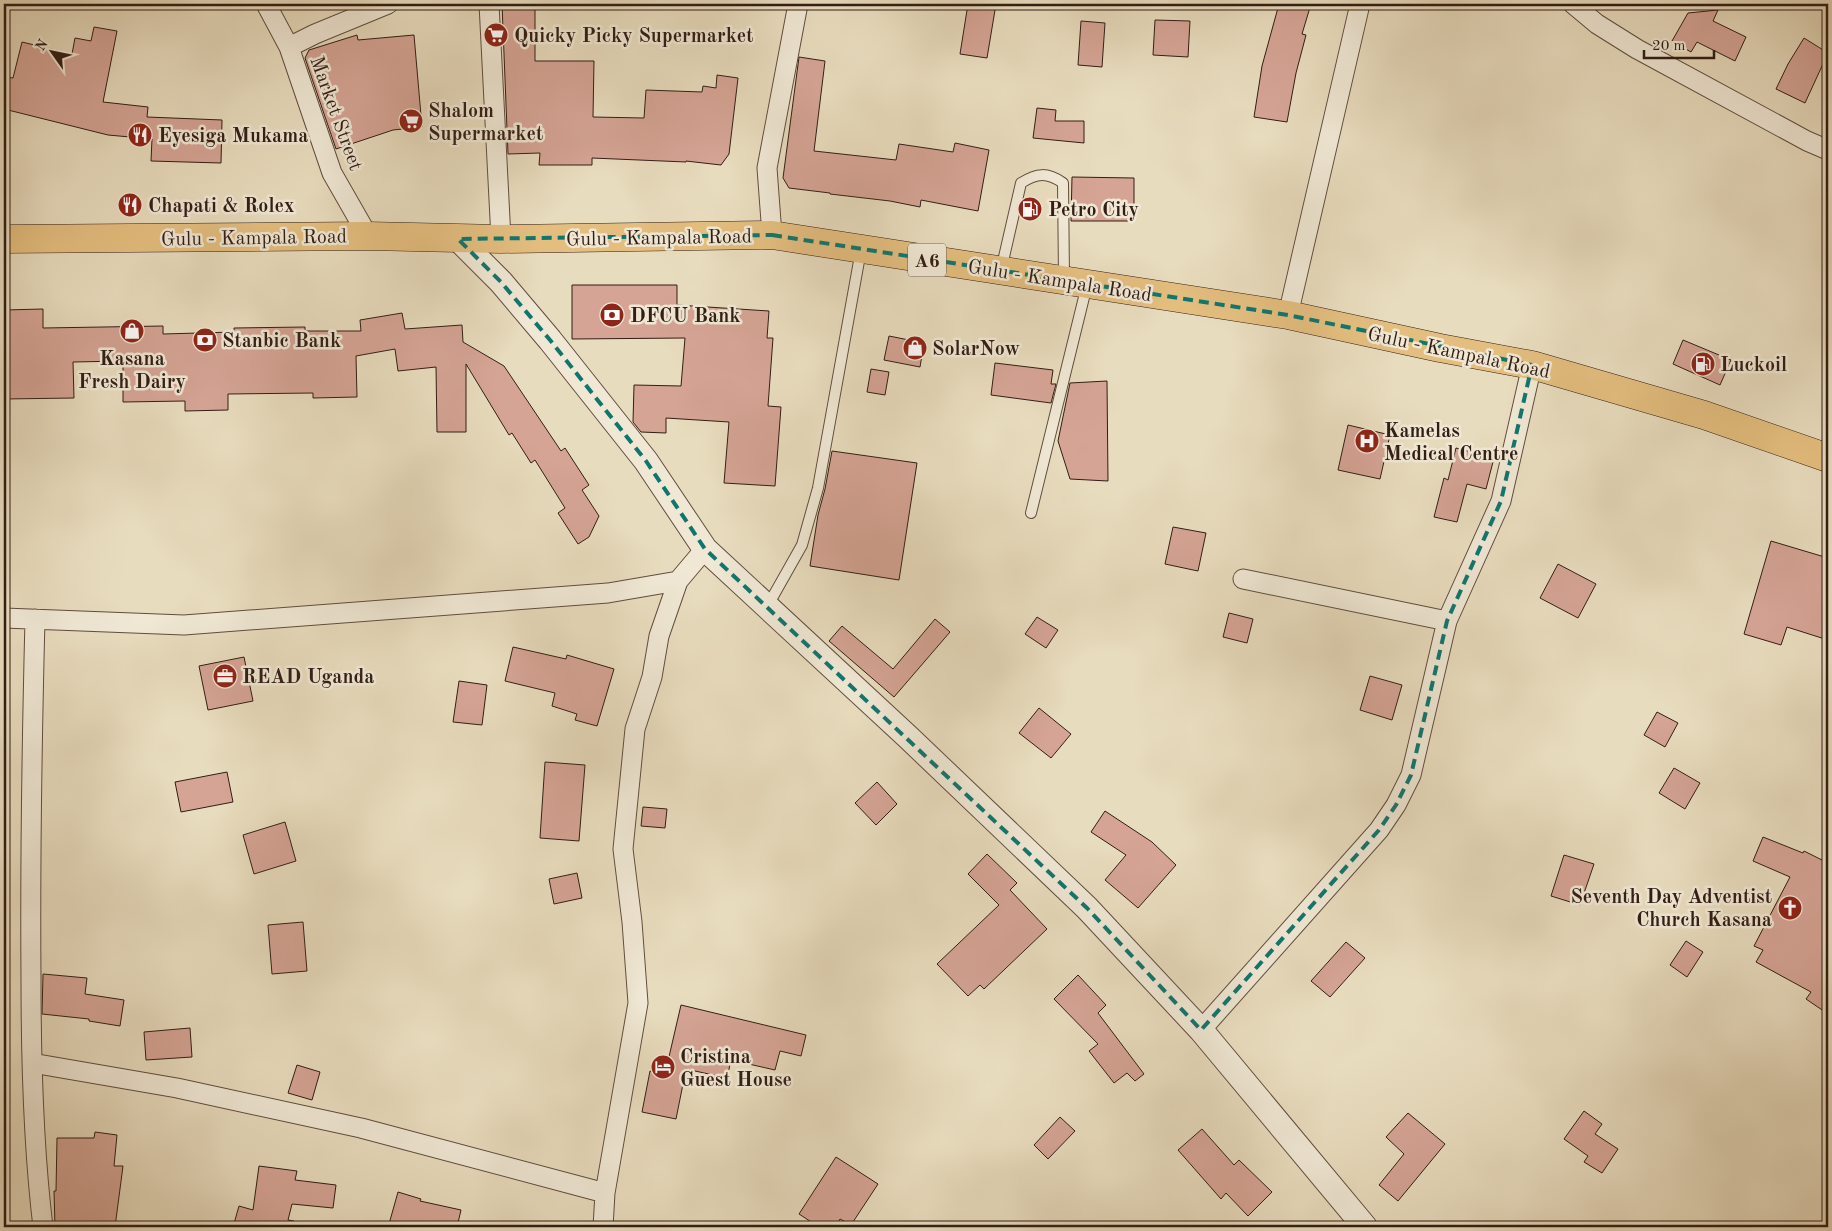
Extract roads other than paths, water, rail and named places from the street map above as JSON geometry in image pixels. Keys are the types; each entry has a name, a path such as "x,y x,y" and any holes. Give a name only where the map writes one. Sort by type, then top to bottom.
{"main road":[{"name":"Gulu - Kampala Road","path":"4,239 368,236 501,239 772,235 1288,315 1440,348 1532,365 1704,415 1828,458"}],"street":[{"name":"Market Street","path":"266,4 289,47 332,173 368,236"},
{"path":"289,47 314,34 388,4"},
{"path":"489,4 501,239"},
{"path":"772,235 767,168 798,4"},
{"path":"1288,315 1360,4"},
{"path":"1572,4 1597,24 1637,49 1806,141 1828,150"},
{"path":"458,239 501,282 562,355 646,461 705,548 908,737 1087,908 1201,1030 1365,1227"},
{"path":"1201,1030 1379,830 1396,805 1411,775 1447,621 1501,501 1532,365"},
{"path":"602,1227 605,1193 638,1003 632,922 623,849 628,779 635,729 652,678 659,636 678,581 705,548"},
{"path":"1243,578 1447,621"},
{"path":"4,618 184,625 608,593 678,581"},
{"path":"35,618 30,879 32,1063 43,1227"},
{"path":"32,1063 177,1088 361,1128 605,1193"}],"lane":[{"path":"1000,271 1021,183 1033,176 1053,176 1063,183 1075,283 1031,513"},
{"path":"767,607 802,545 818,488 861,249"}],"place":[{"name":"Quicky Picky Supermarket","path":"496,35"},
{"name":"Shalom Supermarket","path":"411,121"},
{"name":"Eyesiga Mukama","path":"140,135"},
{"name":"Chapati & Rolex","path":"130,205"},
{"name":"Petro City","path":"1030,209"},
{"name":"DFCU Bank","path":"612,315"},
{"name":"Kasana Fresh Dairy","path":"132,331"},
{"name":"Stanbic Bank","path":"205,340"},
{"name":"SolarNow","path":"915,348"},
{"name":"Luckoil","path":"1703,364"},
{"name":"Kamelas Medical Centre","path":"1367,441"},
{"name":"READ Uganda","path":"225,676"},
{"name":"Seventh Day Adventist Church Kasana","path":"1790,908"},
{"name":"Cristina Guest House","path":"663,1067"}]}
